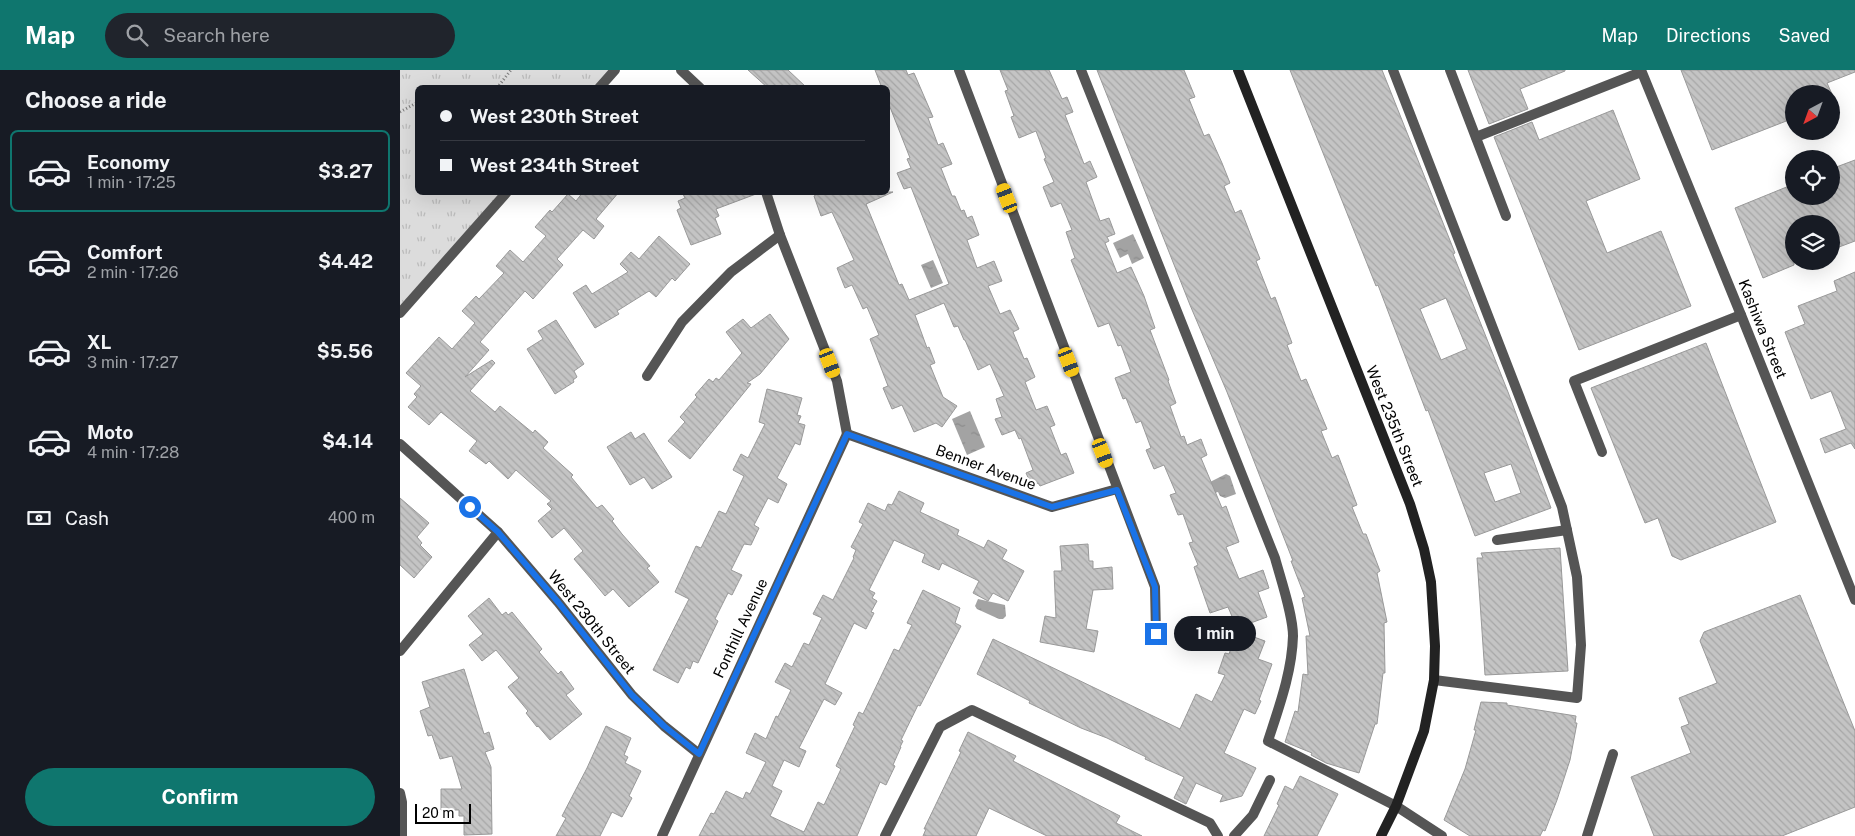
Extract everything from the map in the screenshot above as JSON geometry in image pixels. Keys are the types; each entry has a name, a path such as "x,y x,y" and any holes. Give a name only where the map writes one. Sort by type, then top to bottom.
{"street":[{"path":"602,85 615,70"},
{"path":"681,70 697,85"},
{"path":"959,70 1155,587 1156,634"},
{"path":"1081,70 1275,558 1293,636 1282,699 1268,740 1396,806 1442,836"},
{"name":"West 235th Street","path":"1238,70 1416,522 1431,582 1435,638 1434,680 1424,731 1396,806 1381,836"},
{"path":"1393,70 1562,507 1577,577 1581,645 1577,698 1434,680"},
{"path":"1450,70 1506,216"},
{"path":"1476,137 1641,71"},
{"name":"Kashiwa Street","path":"1641,71 1855,600"},
{"path":"400,313 504,195"},
{"path":"767,195 780,235 837,381 847,434"},
{"path":"646,376 682,322 731,272 780,235"},
{"path":"1602,452 1574,381 1741,315"},
{"name":"Benner Avenue","path":"847,434 1052,507 1117,490"},
{"name":"Fonthill Avenue","path":"662,836 847,434"},
{"name":"West 230th Street","path":"400,444 498,532 558,602 632,695 664,726 699,754"},
{"path":"1497,540 1567,530"},
{"path":"400,651 498,532"},
{"path":"885,836 940,727 972,710 1210,824 1218,836"},
{"path":"1587,836 1613,754"},
{"path":"1234,836 1253,814 1270,780"},
{"path":"400,793 402,802 402,836"}],"path":[{"path":"499,85 511,70"},
{"path":"400,112 415,104"}],"green space":[{"path":"400,70 613,70 599,85 415,85 415,195 503,195 400,311"}],"water":[{"path":"1133,234 1144,258 1132,264 1128,254 1120,258 1113,243"},
{"path":"933,260 943,283 931,288 921,265"},
{"path":"970,411 985,447 967,455 952,419"},
{"path":"1226,474 1230,476 1236,494 1225,498 1220,496 1218,492 1215,493 1210,482"},
{"path":"978,599 1005,605 1006,616 1003,619 999,619 977,609 975,606"}],"building":[{"path":"748,70 788,70 804,85 765,85"},
{"path":"875,70 906,70 908,75 914,73 933,117 928,118 938,145 943,143 952,164 941,168 952,196 955,196 961,211 964,210 967,218 972,216 979,235 967,240 977,268 994,261 1002,281 988,286 1000,314 1010,310 1019,329 1013,332 1024,359 1027,358 1035,377 1025,382 1036,410 1047,406 1055,425 1050,427 1061,455 1066,453 1074,473 1040,486 1038,483 1032,486 1026,473 1033,470 1021,438 1019,439 1015,430 1002,435 995,419 1002,417 996,399 1004,396 990,364 978,370 958,326 954,327 944,303 915,315 927,348 929,347 935,363 930,365 943,397 957,406 942,427 936,423 914,432 902,405 892,409 883,388 888,386 870,339 879,335 867,307 863,309 852,285 845,288 837,268 854,260 832,212 821,216 814,196 886,195 866,204 899,285 902,284 909,300 949,284 911,187 904,189 897,173 911,168 907,159 910,158 890,107 890,85 881,85"},
{"path":"1000,70 1049,70 1062,99 1067,97 1073,112 1065,115 1084,164 1090,161 1097,177 1086,182 1100,221 1109,218 1115,234 1107,237 1109,241 1105,243 1117,273 1131,267 1144,296 1155,328 1150,330 1176,403 1170,406 1181,437 1184,436 1187,445 1201,439 1207,455 1201,458 1222,508 1226,506 1239,542 1226,547 1239,579 1263,570 1269,588 1258,592 1267,617 1237,628 1228,607 1210,613 1194,567 1198,565 1189,543 1193,542 1183,514 1178,515 1170,495 1176,493 1164,465 1154,469 1146,450 1151,448 1141,421 1136,423 1126,398 1123,399 1115,378 1131,372 1121,345 1118,346 1109,323 1098,327 1071,260 1075,258 1066,232 1072,230 1061,203 1051,207 1043,187 1054,182 1044,159 1046,158 1036,131 1019,138 1011,117 1014,116 1005,91 1008,90"},
{"path":"1097,70 1184,70 1195,97 1189,99 1204,136 1209,134 1222,163 1230,183 1224,186 1235,213 1241,210 1260,259 1256,261 1271,299 1275,297 1292,343 1287,345 1301,381 1306,379 1327,429 1321,431 1332,458 1338,455 1357,505 1352,507 1363,534 1366,534 1380,571 1377,573 1387,622 1384,623 1385,673 1383,673 1377,724 1375,724 1359,773 1326,763 1311,755 1312,753 1285,742 1295,711 1298,712 1303,674 1308,675 1306,636 1310,636 1302,598 1305,597 1291,561 1293,561 1227,392 1190,305"},
{"path":"1290,70 1382,70 1455,253 1453,254 1508,392 1551,508 1475,536 1428,410 1426,411 1378,285 1376,286","holes":["1446,298 1467,349 1441,360 1420,309","1511,464 1521,493 1495,502 1484,473"]},
{"path":"1468,70 1565,71 1520,89 1528,109 1489,124"},
{"path":"1681,70 1855,70 1855,72 1827,83 1828,85 1785,85 1785,122 1712,150"},
{"path":"1613,110 1640,179 1586,201 1607,253 1661,231 1691,306 1579,350 1494,137 1532,122 1539,140"},
{"path":"1855,160 1855,241 1840,247 1840,215 1785,215 1785,269 1763,278 1735,208 1785,188 1785,205 1840,205 1840,166"},
{"path":"567,195 576,201 581,195 616,195 596,219 604,226 594,239 583,230 557,259 563,265 533,299 525,291 480,342 489,350 465,377 492,360 495,363 470,391 495,412 500,406 533,433 535,430 548,442 543,448 573,475 571,477 597,508 602,505 614,519 612,521 622,534 650,566 647,568 659,582 629,607 613,589 605,596 574,559 583,551 564,528 552,538 538,521 552,509 547,504 551,501 516,470 508,479 489,461 486,464 469,451 477,441 441,412 429,425 408,407 417,397 414,394 421,386 406,373 439,337 452,349 475,323 462,311 476,296 479,299 504,273 496,266 510,250 523,262 546,236 535,227"},
{"path":"684,195 753,195 716,209 719,216 715,218 721,234 691,245 677,210 681,208 678,201 685,198"},
{"path":"659,236 690,264 675,281 672,278 656,297 649,291 617,311 619,314 595,328 573,293 586,285 592,294 628,272 620,264 631,252 639,259"},
{"path":"1855,272 1855,449 1851,443 1825,453 1820,439 1846,429 1831,391 1811,399 1785,332 1805,324 1798,306 1837,291 1834,281"},
{"path":"770,314 789,339 760,374 747,383 751,384 690,459 668,441 685,422 680,417 697,397 695,395 709,379 713,382 716,378 719,380 742,353 726,332 743,319 751,328"},
{"path":"556,320 584,364 574,371 577,377 573,380 574,382 555,394 527,349 543,339 538,331"},
{"path":"1706,343 1776,522 1681,560 1672,556 1658,518 1645,523 1591,388"},
{"path":"767,389 802,398 797,415 801,416 798,423 805,425 800,445 795,443 777,478 787,484 778,503 768,498 754,525 759,528 751,545 744,544 731,570 742,575 732,595 728,593 715,619 718,621 698,663 693,661 690,669 686,667 678,683 653,670 689,599 675,592 696,546 701,548 719,511 726,514 744,476 733,470 741,454 748,458 765,424 759,422"},
{"path":"631,432 635,439 644,433 672,477 652,489 644,477 630,485 607,447"},
{"path":"899,491 924,503 920,512 959,530 957,535 984,548 988,540 1007,550 1002,559 1024,571 1008,601 993,593 988,601 973,593 979,581 942,563 939,570 922,562 925,554 894,540 869,590 875,593 872,598 877,601 871,612 874,613 866,629 854,623 825,684 842,693 835,705 824,699 799,748 806,751 799,767 784,760 772,786 782,791 770,816 804,832 818,802 824,805 841,769 836,766 855,726 853,725 859,712 863,714 894,649 899,651 912,625 907,623 923,590 960,608 955,623 961,626 920,706 918,705 901,740 903,741 893,765 895,766 886,785 880,782 857,836 699,836 711,813 714,814 726,791 743,799 746,792 750,794 766,762 746,753 755,733 766,739 776,716 778,717 791,690 775,682 785,663 792,667 804,643 809,645 822,618 813,614 823,595 833,600 854,558 856,550 851,547 863,524 859,522 868,503 885,511 888,504 892,505"},
{"path":"400,498 429,523 417,537 422,543 420,545 432,557 414,578 400,565"},
{"path":"1088,544 1089,561 1093,561 1093,569 1112,567 1113,589 1093,590 1086,629 1098,631 1094,652 1040,642 1045,616 1056,618 1054,571 1062,571 1060,546"},
{"path":"1560,548 1568,671 1485,675 1477,558 1483,558 1481,553"},
{"path":"1800,595 1855,731 1855,807 1782,836 1654,836 1631,777 1691,753 1681,727 1689,724 1679,698 1717,683 1700,641 1704,632"},
{"path":"489,598 502,615 506,612 508,615 512,612 542,649 539,652 558,674 561,671 574,689 566,695 582,714 550,740 537,727 526,713 528,711 508,687 519,678 496,650 482,661 469,645 483,634 468,616"},
{"path":"1237,631 1265,641 1258,659 1272,664 1255,714 1244,709 1224,753 1256,768 1242,796 1220,802 1223,795 1196,783 1186,804 1174,798 1184,777 1145,759 1146,757 1107,738 1081,728 1029,703 1030,701 977,674 993,639 1180,729 1196,694 1212,702 1225,675 1218,673 1225,653 1229,654"},
{"path":"464,669 484,734 489,732 494,749 485,752 491,767 492,834 464,835 464,816 459,816 459,810 441,810 441,789 462,789 452,756 440,759 432,735 428,736 420,711 430,707 422,682"},
{"path":"1481,702 1507,703 1507,705 1576,716 1575,723 1577,723 1570,760 1545,831 1543,830 1540,836 1470,836 1444,820 1465,769 1476,730 1474,730"},
{"path":"606,726 631,738 624,755 628,757 625,763 641,771 629,796 632,798 622,817 612,812 600,836 556,836 566,818 562,816"},
{"path":"968,732 1016,756 1013,761 1120,816 1116,823 1142,836 1047,836 989,808 976,836 923,836 926,829 924,829 961,752 959,751"},
{"path":"1300,776 1338,794 1317,836 1264,836 1279,805 1277,804 1285,786 1293,790"}],"route":[{"path":"470,507 498,532 558,602 632,695 664,726 699,754 847,434 1052,507 1117,490 1155,587 1156,634"}]}
